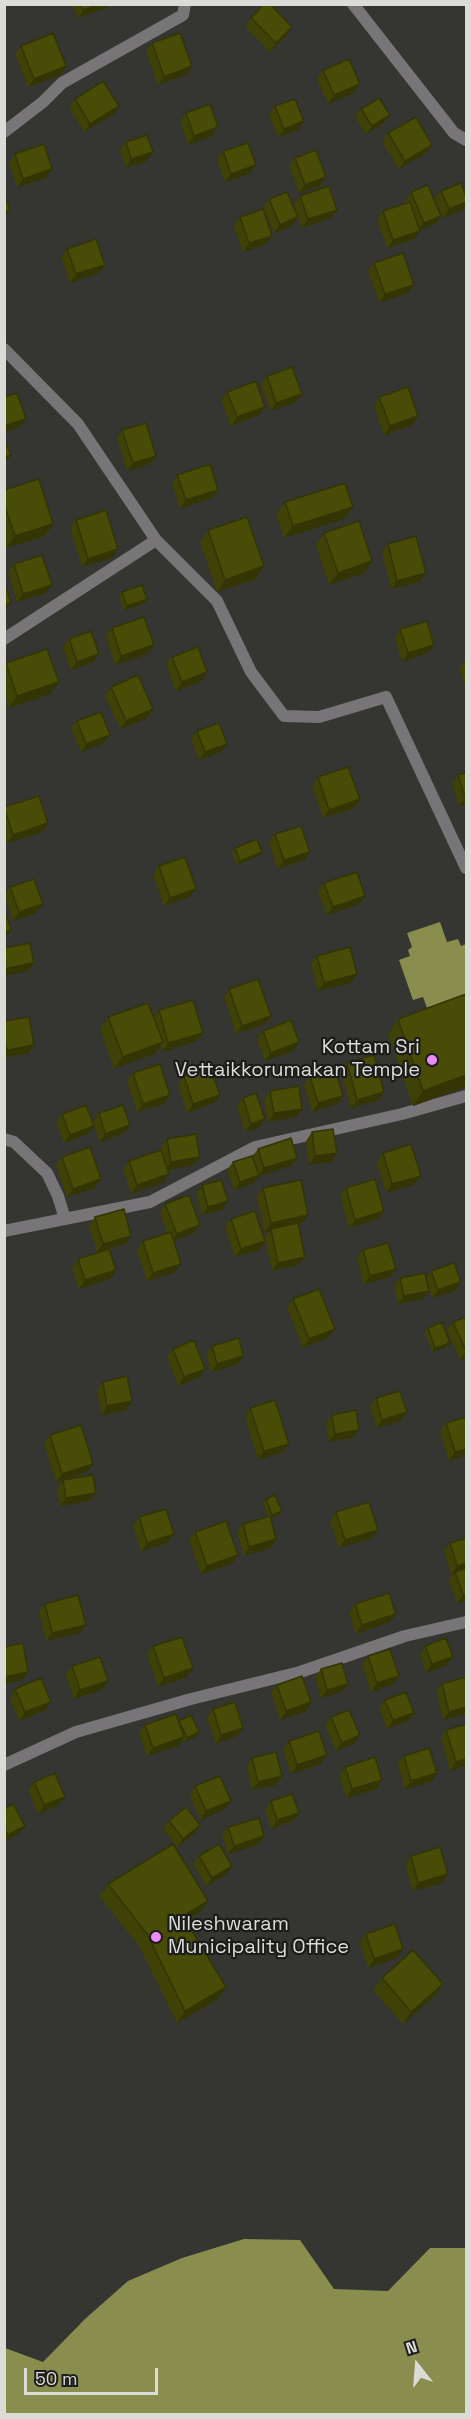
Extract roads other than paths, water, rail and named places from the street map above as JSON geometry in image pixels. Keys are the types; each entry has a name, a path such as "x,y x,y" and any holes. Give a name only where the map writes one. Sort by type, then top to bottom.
{"street":[{"path":"4,132 43,102 62,83 183,15 185,4"},
{"path":"353,4 454,133 466,140"},
{"path":"4,349 78,424 156,540 217,601 251,672 284,716 319,717 386,697 463,852 466,868"},
{"path":"4,639 156,540"},
{"path":"4,1231 150,1202 255,1147 402,1114 466,1096"},
{"path":"4,1139 14,1142 47,1173 58,1196 65,1219"},
{"path":"4,1765 76,1732 190,1699 300,1672 405,1636 466,1622"}],"place":[{"name":"Kottam Sri Vettaikkorumakan Temple","path":"432,1060"},
{"name":"Nileshwaram Municipality Office","path":"156,1937"}]}
